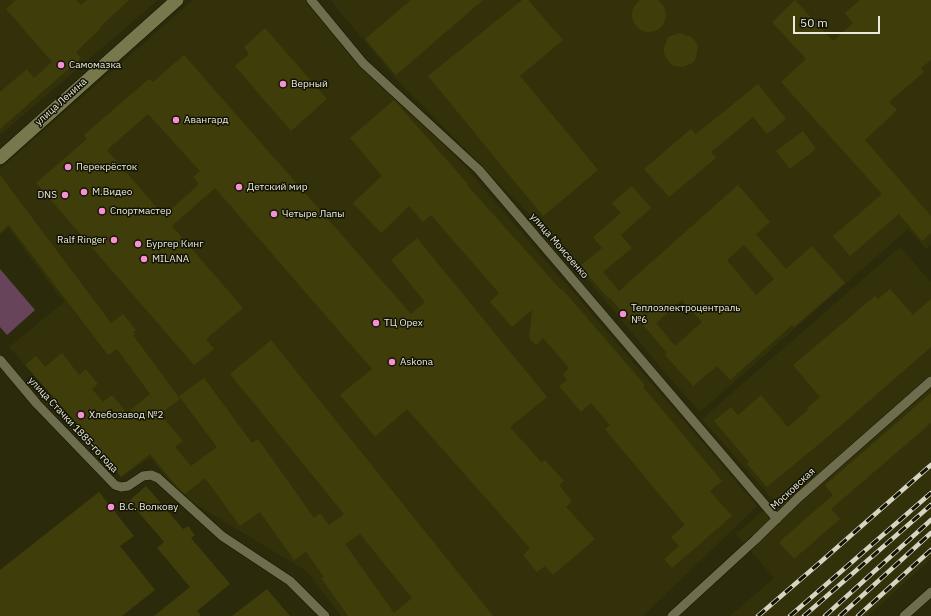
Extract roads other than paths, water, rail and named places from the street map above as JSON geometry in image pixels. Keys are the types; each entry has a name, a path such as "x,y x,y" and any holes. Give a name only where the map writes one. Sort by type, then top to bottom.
{"main road":[{"name":"улица Ленина","path":"0,158 177,0"}],"street":[{"name":"улица Моисеенко","path":"311,0 363,63 478,170 777,519"},
{"name":"улица Стачки 1885-го года","path":"0,360 37,404 114,485 120,487 128,486 143,476 152,475 158,478 222,536 290,581 325,616"},
{"name":"Московская","path":"672,616 798,498 931,381"},
{"path":"904,616 931,592"}],"railway":[{"path":"758,616 931,465"},
{"path":"790,616 931,493"},
{"path":"804,616 931,505"},
{"path":"825,616 931,520"},
{"path":"840,616 931,533"},
{"path":"858,616 931,550"}],"place":[{"name":"Самомазка","path":"61,65"},
{"name":"Верный","path":"283,84"},
{"name":"Авангард","path":"176,120"},
{"name":"Перекрёсток","path":"68,167"},
{"name":"Детский мир","path":"239,187"},
{"name":"М.Видео","path":"84,192"},
{"name":"DNS","path":"65,195"},
{"name":"Спортмастер","path":"102,211"},
{"name":"Четыре Лапы","path":"274,214"},
{"name":"Ralf Ringer","path":"114,240"},
{"name":"Бургер Кинг","path":"138,244"},
{"name":"MILANA","path":"144,259"},
{"name":"Теплоэлектроцентраль №6","path":"623,314"},
{"name":"ТЦ Орех","path":"376,323"},
{"name":"Askona","path":"392,362"},
{"name":"Хлебозавод №2","path":"81,415"},
{"name":"В.С. Волкову","path":"111,507"}]}
